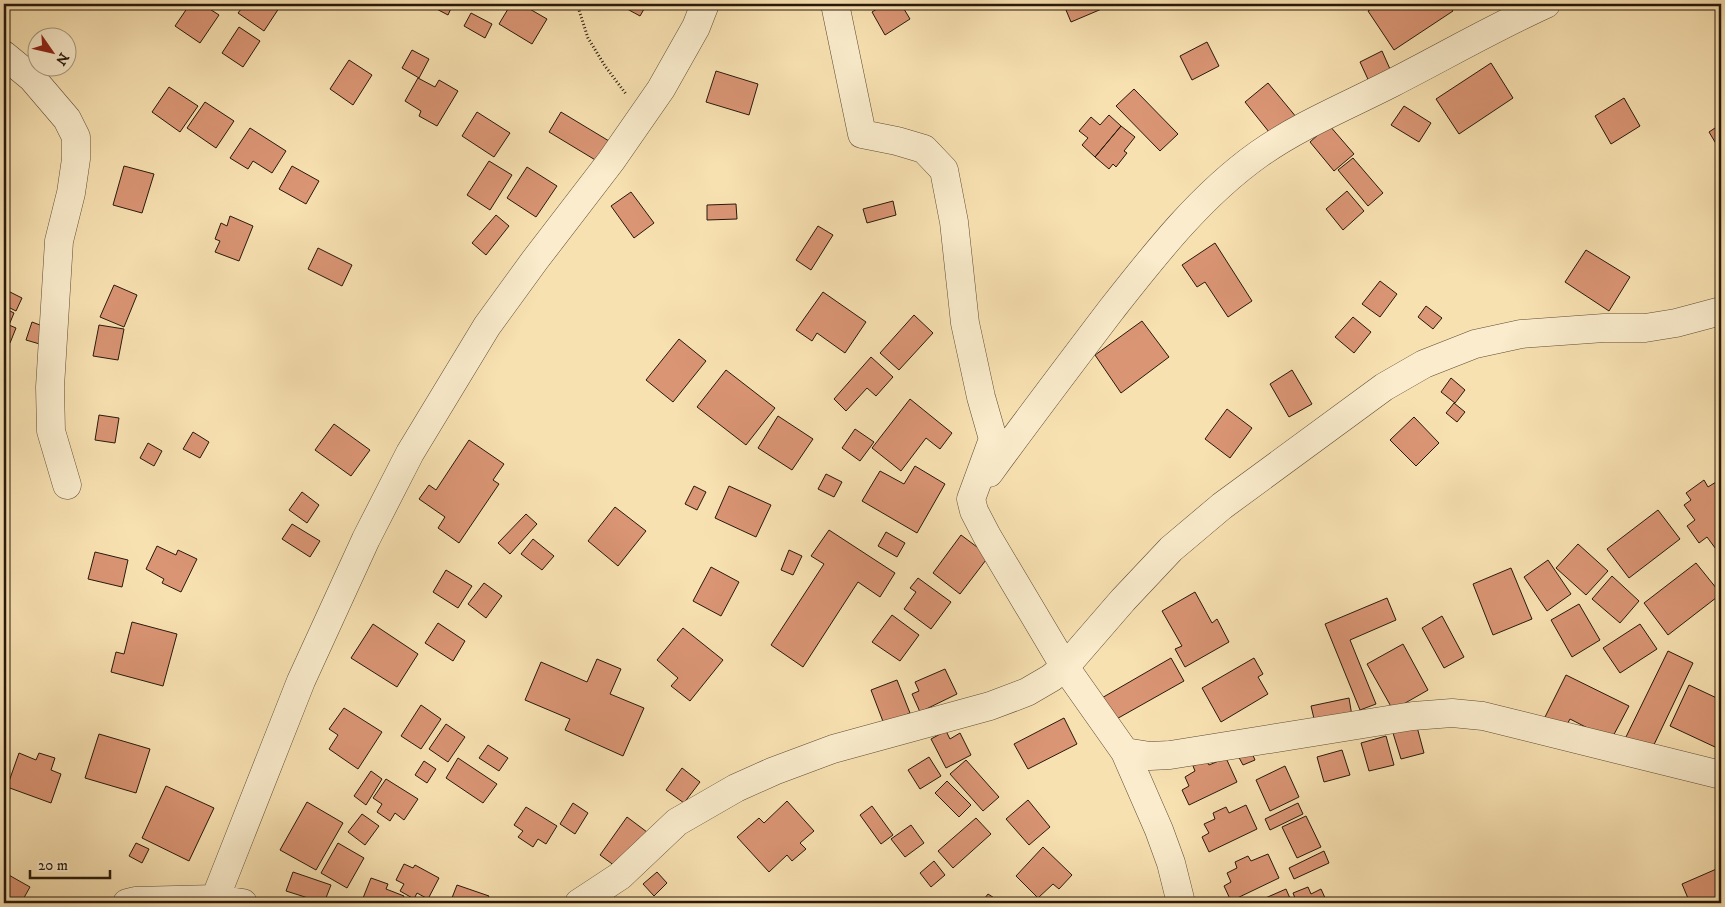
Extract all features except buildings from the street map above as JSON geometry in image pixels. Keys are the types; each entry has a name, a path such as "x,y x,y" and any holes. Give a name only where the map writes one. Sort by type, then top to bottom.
{"street":[{"path":"215,899 301,681 366,539 410,453 487,326 645,112 696,27 706,4"},
{"path":"835,4 862,134 898,141 924,149 944,170 954,222 964,323 993,439 971,499 974,511 986,536 1065,667 1126,752 1159,830 1181,903"},
{"path":"971,499 1057,381 1155,254 1198,207 1235,173 1259,154 1294,132 1432,62 1496,27 1546,4"},
{"path":"4,55 32,78 67,119 76,137 75,167 60,241 50,387 51,431 66,485"},
{"path":"579,903 620,876 677,822 736,788 774,771 833,749 990,706 1027,692 1065,667 1123,600 1171,549 1222,506 1384,387 1424,364 1475,344 1521,334 1604,328 1645,328 1676,323 1721,311"},
{"path":"1126,752 1150,756 1170,756 1413,716 1452,712 1482,716 1721,774"},
{"path":"127,903 135,901 215,899 243,903"}],"path":[{"path":"577,4 588,38 605,66 625,93 645,112"}]}
